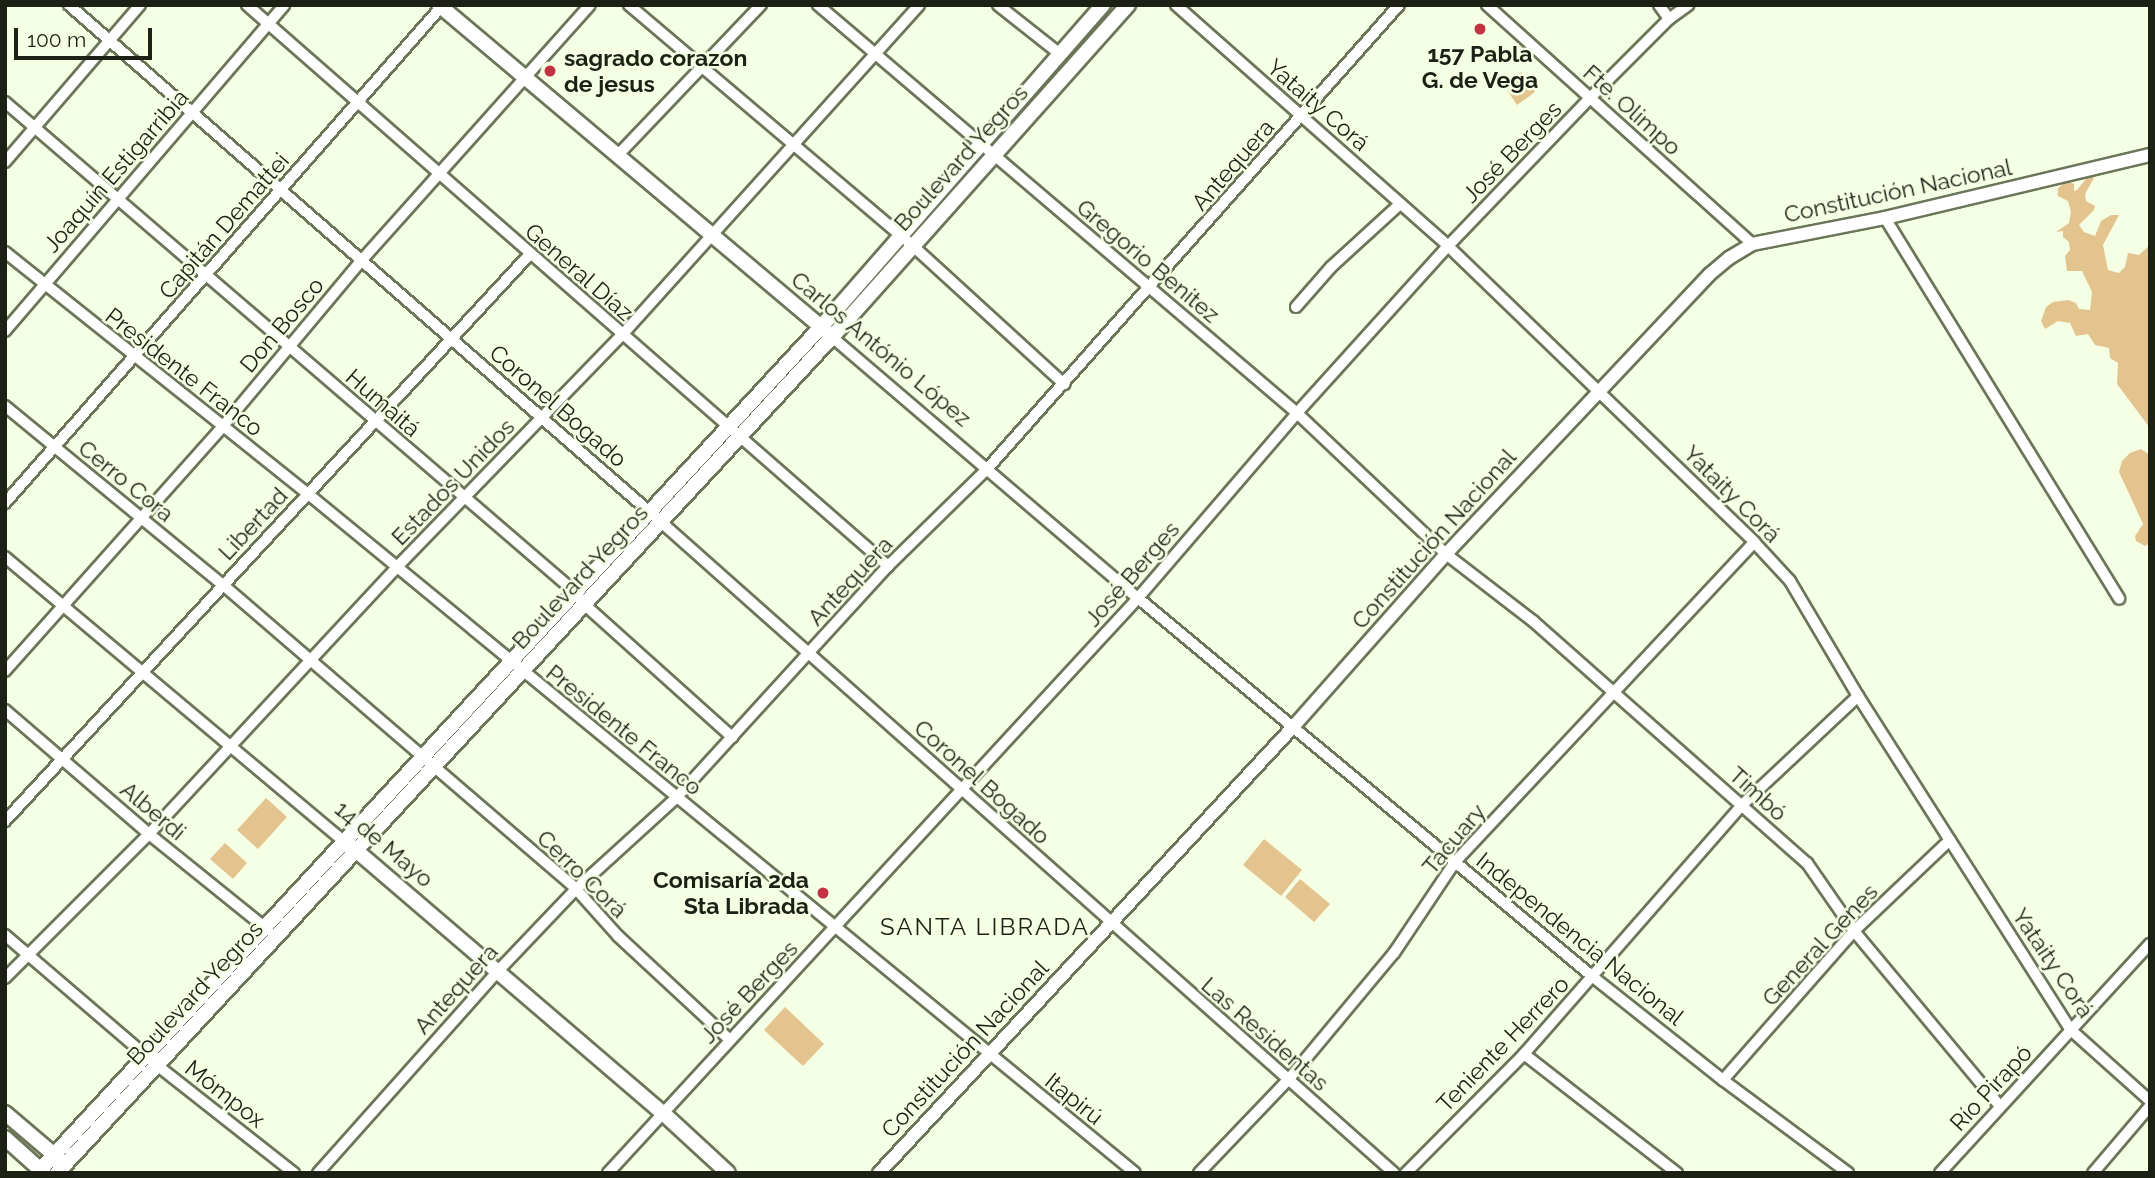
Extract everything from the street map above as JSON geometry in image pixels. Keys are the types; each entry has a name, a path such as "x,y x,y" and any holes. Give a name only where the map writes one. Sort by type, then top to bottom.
{"main road":[{"name":"Boulevard Yegros","path":"60,1167 146,1056 821,327 1103,5"},
{"name":"Boulevard Yegros","path":"41,1172 60,1167 277,939 832,337 1128,5"},
{"name":"Carlos António López","path":"441,6 832,337"},
{"name":"14 de Mayo","path":"344,841 663,1113 728,1173"},
{"path":"5,1113 60,1167"},
{"path":"5,1138 41,1172"}],"street":[{"name":"Coronel Bogado","path":"69,5 662,522 1111,923"},
{"path":"5,162 36,129 139,5"},
{"name":"General Díaz","path":"247,5 888,566"},
{"name":"Joaquín Estigarribia","path":"5,331 284,5"},
{"name":"Don Bosco","path":"5,671 65,607 140,517 223,426 361,261 440,176 590,5"},
{"path":"629,5 901,235 1064,384"},
{"path":"617,156 761,5"},
{"name":"Gregorio Benitez","path":"818,5 1297,413 1446,554"},
{"name":"Estados Unidos","path":"5,978 149,834 396,568 622,335 919,5"},
{"path":"998,5 1060,54"},
{"name":"Yataity Corá","path":"1176,5 1448,246 1600,391 1754,542 1790,581 1857,696 2071,1030 2150,1104"},
{"name":"Antequera","path":"318,1173 498,971 576,889 676,798 888,566 987,469 1399,5"},
{"name":"Fte. Olimpo","path":"1487,5 1752,244"},
{"path":"1659,5 1669,19"},
{"name":"José Berges","path":"608,1173 1138,598 1297,413 1448,246 1590,98 1669,19 1688,5"},
{"name":"Capitán Demattei","path":"5,503 441,6"},
{"name":"Humaitá","path":"5,102 575,592 585,605 732,737"},
{"name":"Constitución Nacional","path":"879,1173 1293,727 1446,554 1710,274 1752,244 1885,218 2150,155"},
{"path":"1296,307 1331,267 1400,204"},
{"path":"1885,218 2119,599"},
{"name":"Presidente Franco","path":"5,252 307,493 989,1054"},
{"name":"Libertad","path":"5,821 530,254"},
{"name":"Carlos António López","path":"832,337 1293,727"},
{"name":"Cerro Cora","path":"5,406 311,660"},
{"name":"Tacuary","path":"1199,1173 1288,1080 1394,953 1455,862 1754,542"},
{"name":"Timbó","path":"1446,554 1533,621 1807,863 1854,931 2000,1106"},
{"name":"14 de Mayo","path":"5,557 344,841"},
{"name":"Cerro Corá","path":"311,660 576,889 618,936 730,1040"},
{"name":"Teniente Herrero","path":"1406,1173 1524,1054 1742,805 1857,696"},
{"name":"Alberdi","path":"5,710 149,834 277,939"},
{"name":"Independencia Nacional","path":"1293,727 1593,977 1723,1080 1848,1173"},
{"name":"General Genes","path":"1723,1080 1854,931 1950,840"},
{"name":"Las Residentas","path":"1111,923 1394,1173"},
{"name":"Mómpox","path":"5,935 158,1066 294,1173"},
{"name":"Río Pirapó","path":"1940,1173 2150,944"},
{"name":"Itapirú","path":"989,1054 1135,1173"},
{"path":"1524,1054 1677,1173"},
{"path":"2093,1173 2150,1104"}],"shaded area":[{"path":"1521,72 1535,92 1517,105 1503,84"},
{"path":"2089,175 2094,178 2085,194 2086,201 2095,206 2079,225 2084,232 2095,236 2101,221 2111,215 2119,215 2103,245 2108,270 2119,273 2125,267 2128,253 2139,255 2150,245 2150,428 2117,384 2118,363 2110,358 2109,348 2095,345 2088,334 2076,336 2070,323 2058,321 2045,329 2041,321 2046,307 2053,302 2068,300 2076,303 2079,309 2090,310 2092,292 2082,271 2067,271 2065,256 2070,250 2069,242 2063,237 2063,231 2056,232 2069,223 2071,212 2068,201 2058,196 2058,188 2067,181 2074,184 2074,191 2077,190"},
{"path":"2141,449 2150,455 2150,543 2145,546 2136,541 2135,536 2143,524 2119,472 2122,461 2130,453"},
{"path":"266,798 287,817 258,849 237,830"},
{"path":"1264,839 1302,870 1281,896 1243,865"},
{"path":"225,843 247,863 233,879 210,859"},
{"path":"1300,879 1330,904 1314,922 1285,897"},
{"path":"785,1007 824,1044 803,1066 764,1030"}],"place":[{"name":"157 Pabla G. de Vega","path":"1480,29"},
{"name":"sagrado corazon de jesus","path":"550,71"},
{"name":"Comisaría 2da Sta Librada","path":"823,893"}],"district":[{"name":"SANTA LIBRADA","path":"985,927"}]}
